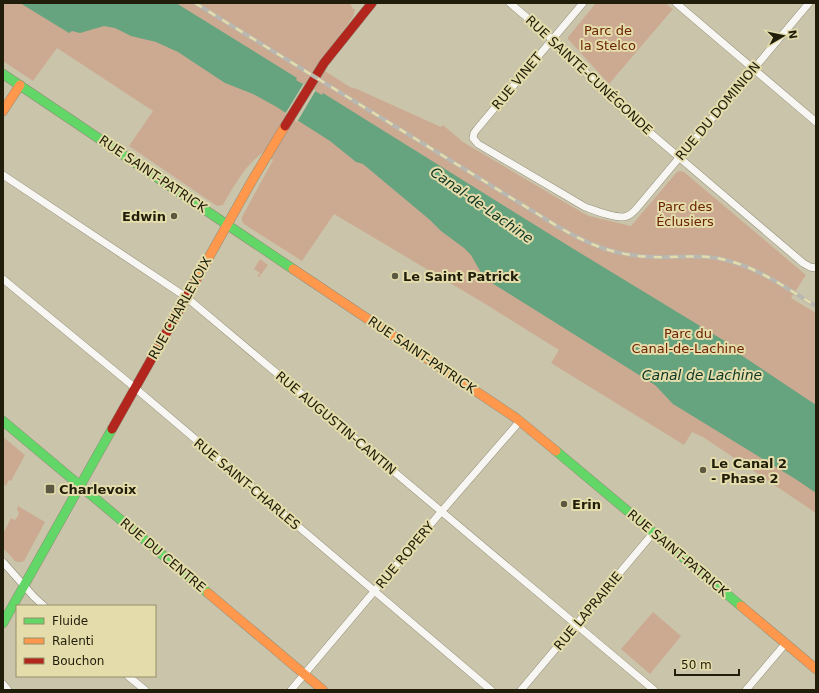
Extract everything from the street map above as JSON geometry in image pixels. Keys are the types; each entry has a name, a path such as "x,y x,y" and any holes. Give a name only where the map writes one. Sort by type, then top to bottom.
{"street":[{"name":"RUE SAINTE-CUNÉGONDE","path":"510,3 552,39 613,101 805,264 816,268"},
{"name":"RUE VINET","path":"583,3 474,132 473,138 476,142 585,207 602,213 626,217"},
{"path":"676,3 816,122"},
{"name":"RUE DU DOMINION","path":"626,217 633,212 809,3"},
{"name":"RUE CHARLEVOIX","path":"3,623 227,224 329,56 367,4"},
{"name":"RUE SAINT-PATRICK","path":"3,74 520,421 816,669"},
{"path":"3,111 20,85"},
{"name":"RUE AUGUSTIN-CANTIN","path":"3,175 186,297 654,690"},
{"name":"RUE SAINT-CHARLES","path":"3,279 135,388 491,690"},
{"name":"RUE DU CENTRE","path":"3,421 323,690"},
{"name":"RUE ROPERY","path":"291,690 520,421"},
{"name":"RUE LAPRAIRIE","path":"521,690 654,532"},
{"path":"3,562 43,605"},
{"path":"746,690 786,643"},
{"path":"129,677 145,690"},
{"path":"3,684 8,690"}],"green space":[{"name":"Parc du Canal-de-Lachine","path":"3,3 350,3 353,9 355,9 353,17 317,66 350,87 441,127 443,125 463,142 583,213 589,216 631,226 677,172 684,172 806,275 791,298 816,313 816,513 703,437 692,432 684,445 551,363 559,350 482,302 334,214 302,261 244,224 242,221 242,217 273,160 262,153 250,164 235,184 223,205 217,206 129,146 153,111 57,48 33,81 3,61"},
{"name":"Parc de la Stelco","path":"596,3 665,3 673,9 609,84 568,39 568,37"},
{"path":"260,259 268,265 259,277 257,276 260,273 254,269"},
{"path":"3,437 25,455 11,481 9,480 6,486 3,483"},
{"path":"18,506 45,522 24,561 21,562 16,562 3,548 3,534 11,518 15,520 19,514 17,509"},
{"path":"653,612 681,636 650,674 621,649"}],"water":[{"name":"Canal de Lachine","path":"20,3 176,3 297,78 296,80 303,84 304,83 322,95 323,93 733,346 738,353 816,405 816,493 673,404 655,385 484,278 471,255 464,248 441,231 363,164 356,162 330,141 275,106 253,94 225,83 178,52 156,42 131,36 115,28 104,26 80,33 72,31 69,33"}],"pier":[{"path":"304,83 316,90 297,122 285,114"}],"railway":[{"path":"195,3 580,239 615,252 640,256 696,256 734,262 759,272 816,306"}],"traffic: fast":[{"path":"3,74 293,269"},
{"path":"3,421 208,593"},
{"path":"3,623 112,429"},
{"path":"556,451 741,606"}],"traffic: slow":[{"path":"3,111 20,85"},
{"path":"196,280 285,126"},
{"path":"293,269 516,418 556,451"},
{"path":"208,593 323,690"},
{"path":"741,606 816,669"}],"traffic: jam":[{"path":"285,126 324,63 372,3"},
{"path":"112,429 196,280"}],"place":[{"name":"Edwin","path":"174,216"},
{"name":"Le Saint Patrick","path":"395,276"},
{"name":"Le Canal 2 - Phase 2","path":"703,470"},
{"name":"Charlevoix","path":"50,489"},
{"name":"Erin","path":"564,504"}],"water label":[{"name":"Canal-de-Lachine","path":"482,205"}],"park label":[{"name":"Parc des Éclusiers","path":"685,214"}]}
